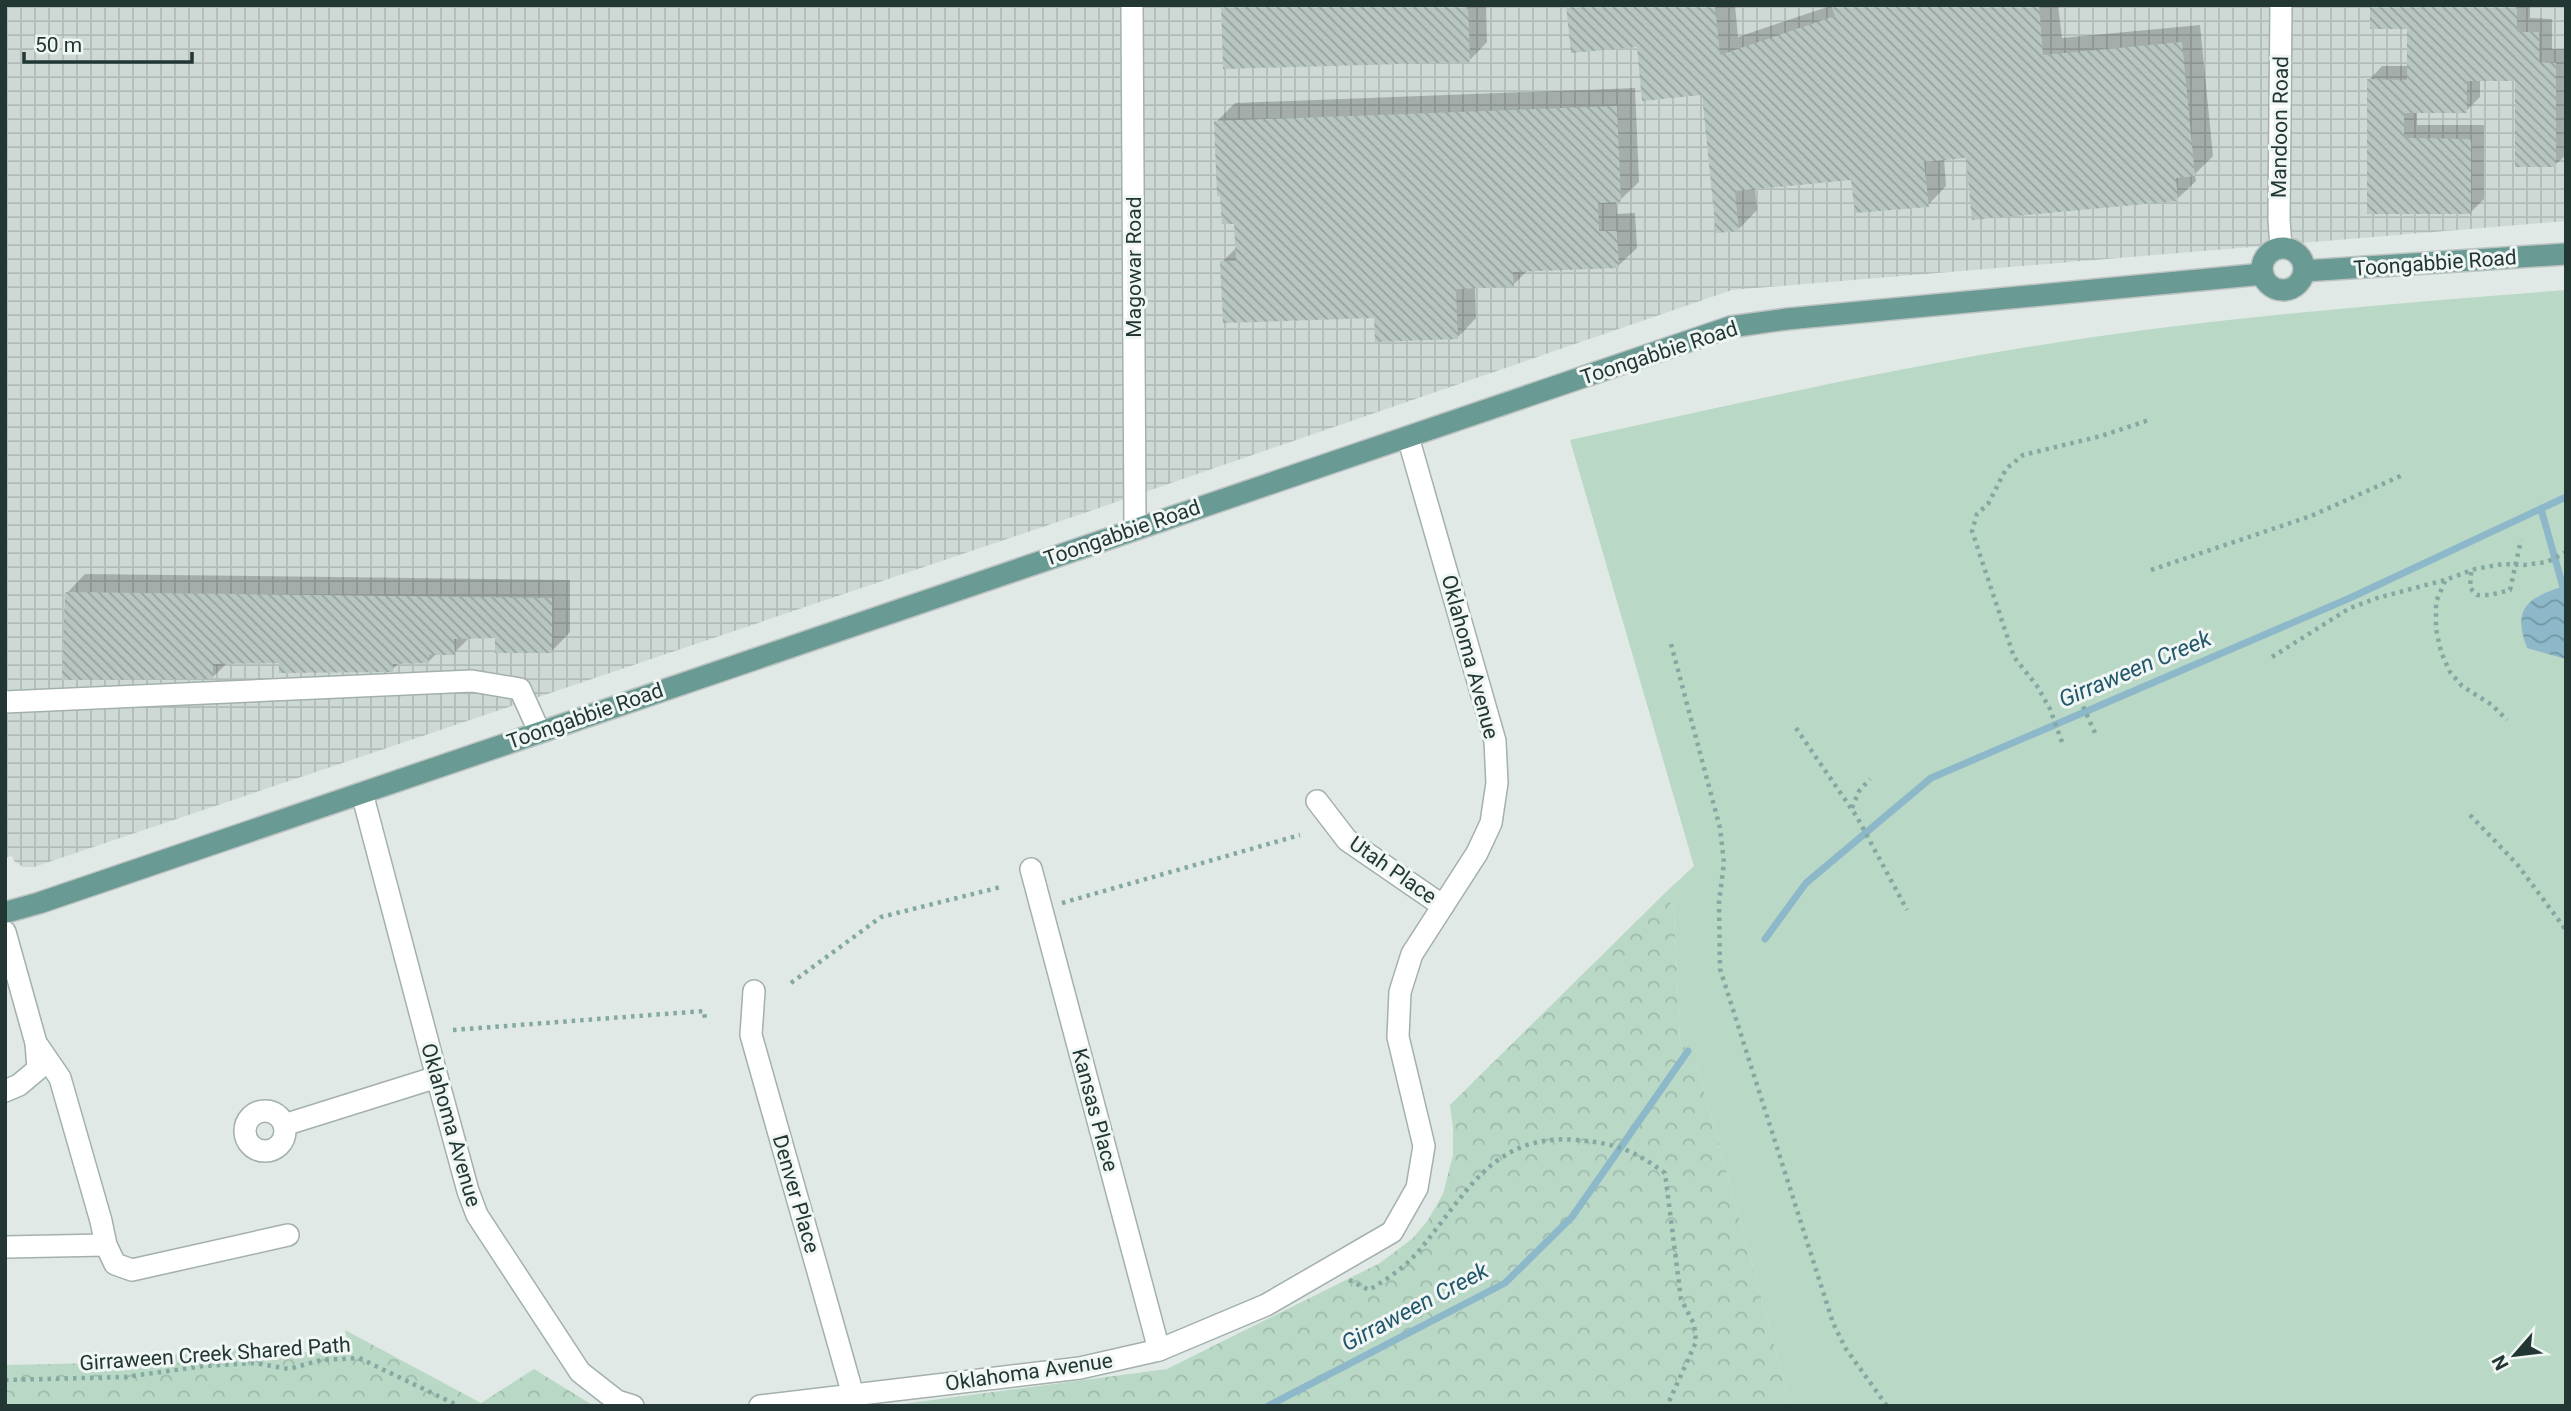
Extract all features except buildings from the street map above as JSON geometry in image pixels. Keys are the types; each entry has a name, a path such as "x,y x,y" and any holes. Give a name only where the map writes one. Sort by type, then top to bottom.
{"main road":[{"path":"2281,248 2298,255 2303,262 2304,271 2297,285 2282,290 2268,283 2263,274 2264,260 2281,248"},
{"name":"Toongabbie Road","path":"2304,271 2566,254"},
{"name":"Toongabbie Road","path":"6,921 539,732 1730,327 1787,319 2263,274"}],"street":[{"name":"Magowar Road","path":"1132,5 1135,528"},
{"name":"Mandoon Road","path":"2281,5 2278,219 2281,248"},
{"name":"Oklahoma Avenue","path":"761,1406 1080,1368 1158,1350 1266,1305 1392,1232 1417,1188 1424,1146 1398,1037 1400,992 1412,954 1477,853 1490,823 1497,783 1495,741 1408,437"},
{"path":"5,702 472,681 520,689 539,732"},
{"name":"Oklahoma Avenue","path":"362,793 436,1077 477,1215 580,1371 617,1401 633,1406"},
{"name":"Utah Place","path":"1317,801 1347,839 1444,906"},
{"name":"Kansas Place","path":"1031,869 1158,1350"},
{"path":"5,1091 19,1085 38,1069 36,1043 6,921"},
{"name":"Denver Place","path":"754,991 751,1035 853,1395"},
{"path":"36,1043 60,1078 106,1245 115,1264 132,1270 288,1235"},
{"path":"284,1125 436,1077"},
{"path":"5,1247 106,1245"}],"path":[{"path":"2062,742 2050,709 2014,657 1972,531 1977,514 1988,503 2006,469 2023,455 2101,436 2149,420"},
{"path":"2151,570 2311,516 2405,474"},
{"path":"2471,571 2470,588 2477,594 2490,595 2510,590 2521,540"},
{"path":"2272,657 2350,608 2471,571 2503,564 2547,562 2566,552"},
{"path":"2445,580 2436,602 2436,629 2441,652 2450,673 2462,686 2492,705 2507,720"},
{"path":"1671,644 1720,828 1724,863 1719,902 1720,969 1833,1323 1846,1349 1887,1406"},
{"path":"2076,691 2095,733"},
{"path":"1796,729 1857,817 1907,911"},
{"path":"1852,809 1859,791 1870,779"},
{"path":"2470,816 2517,864 2566,930"},
{"path":"1056,905 1300,835"},
{"path":"791,984 881,917 1002,887"},
{"path":"453,1030 704,1011 705,1019"},
{"path":"1327,1270 1369,1290 1415,1256 1465,1192 1503,1155 1535,1140 1564,1139 1609,1144 1637,1153 1665,1173 1681,1299 1694,1324 1696,1342 1667,1406"},
{"name":"Girraween Creek Shared Path","path":"5,1380 125,1377 204,1366 255,1363 289,1369 321,1360 359,1358 459,1406"}],"shaded area":[{"path":"5,5 2566,5 2566,221 1732,290 1093,510 34,867 23,867 14,861 12,856 5,858"}],"green space":[{"path":"2566,290 2566,1406 1791,1406 1696,1056 1680,1044 1674,911 1666,892 1694,866 1570,440 1864,377 2106,335 2368,306"},
{"path":"1666,892 1674,911 1680,1044 1697,1056 1697,1065 1791,1406 887,1406 1167,1369 1380,1263 1413,1238 1428,1220 1443,1194 1453,1155 1450,1105"},
{"path":"345,1330 481,1403 534,1369 594,1406 5,1406 5,1365 97,1363 241,1348 351,1355"}],"water":[{"path":"2566,585 2566,659 2527,648 2521,622 2527,605 2542,594"}],"waterway":[{"name":"Girraween Creek","path":"1765,939 1806,883 1931,778 2350,598 2566,497"},
{"path":"2541,509 2563,587"},
{"name":"Girraween Creek","path":"1268,1406 1505,1283 1572,1217 1688,1051"}]}
